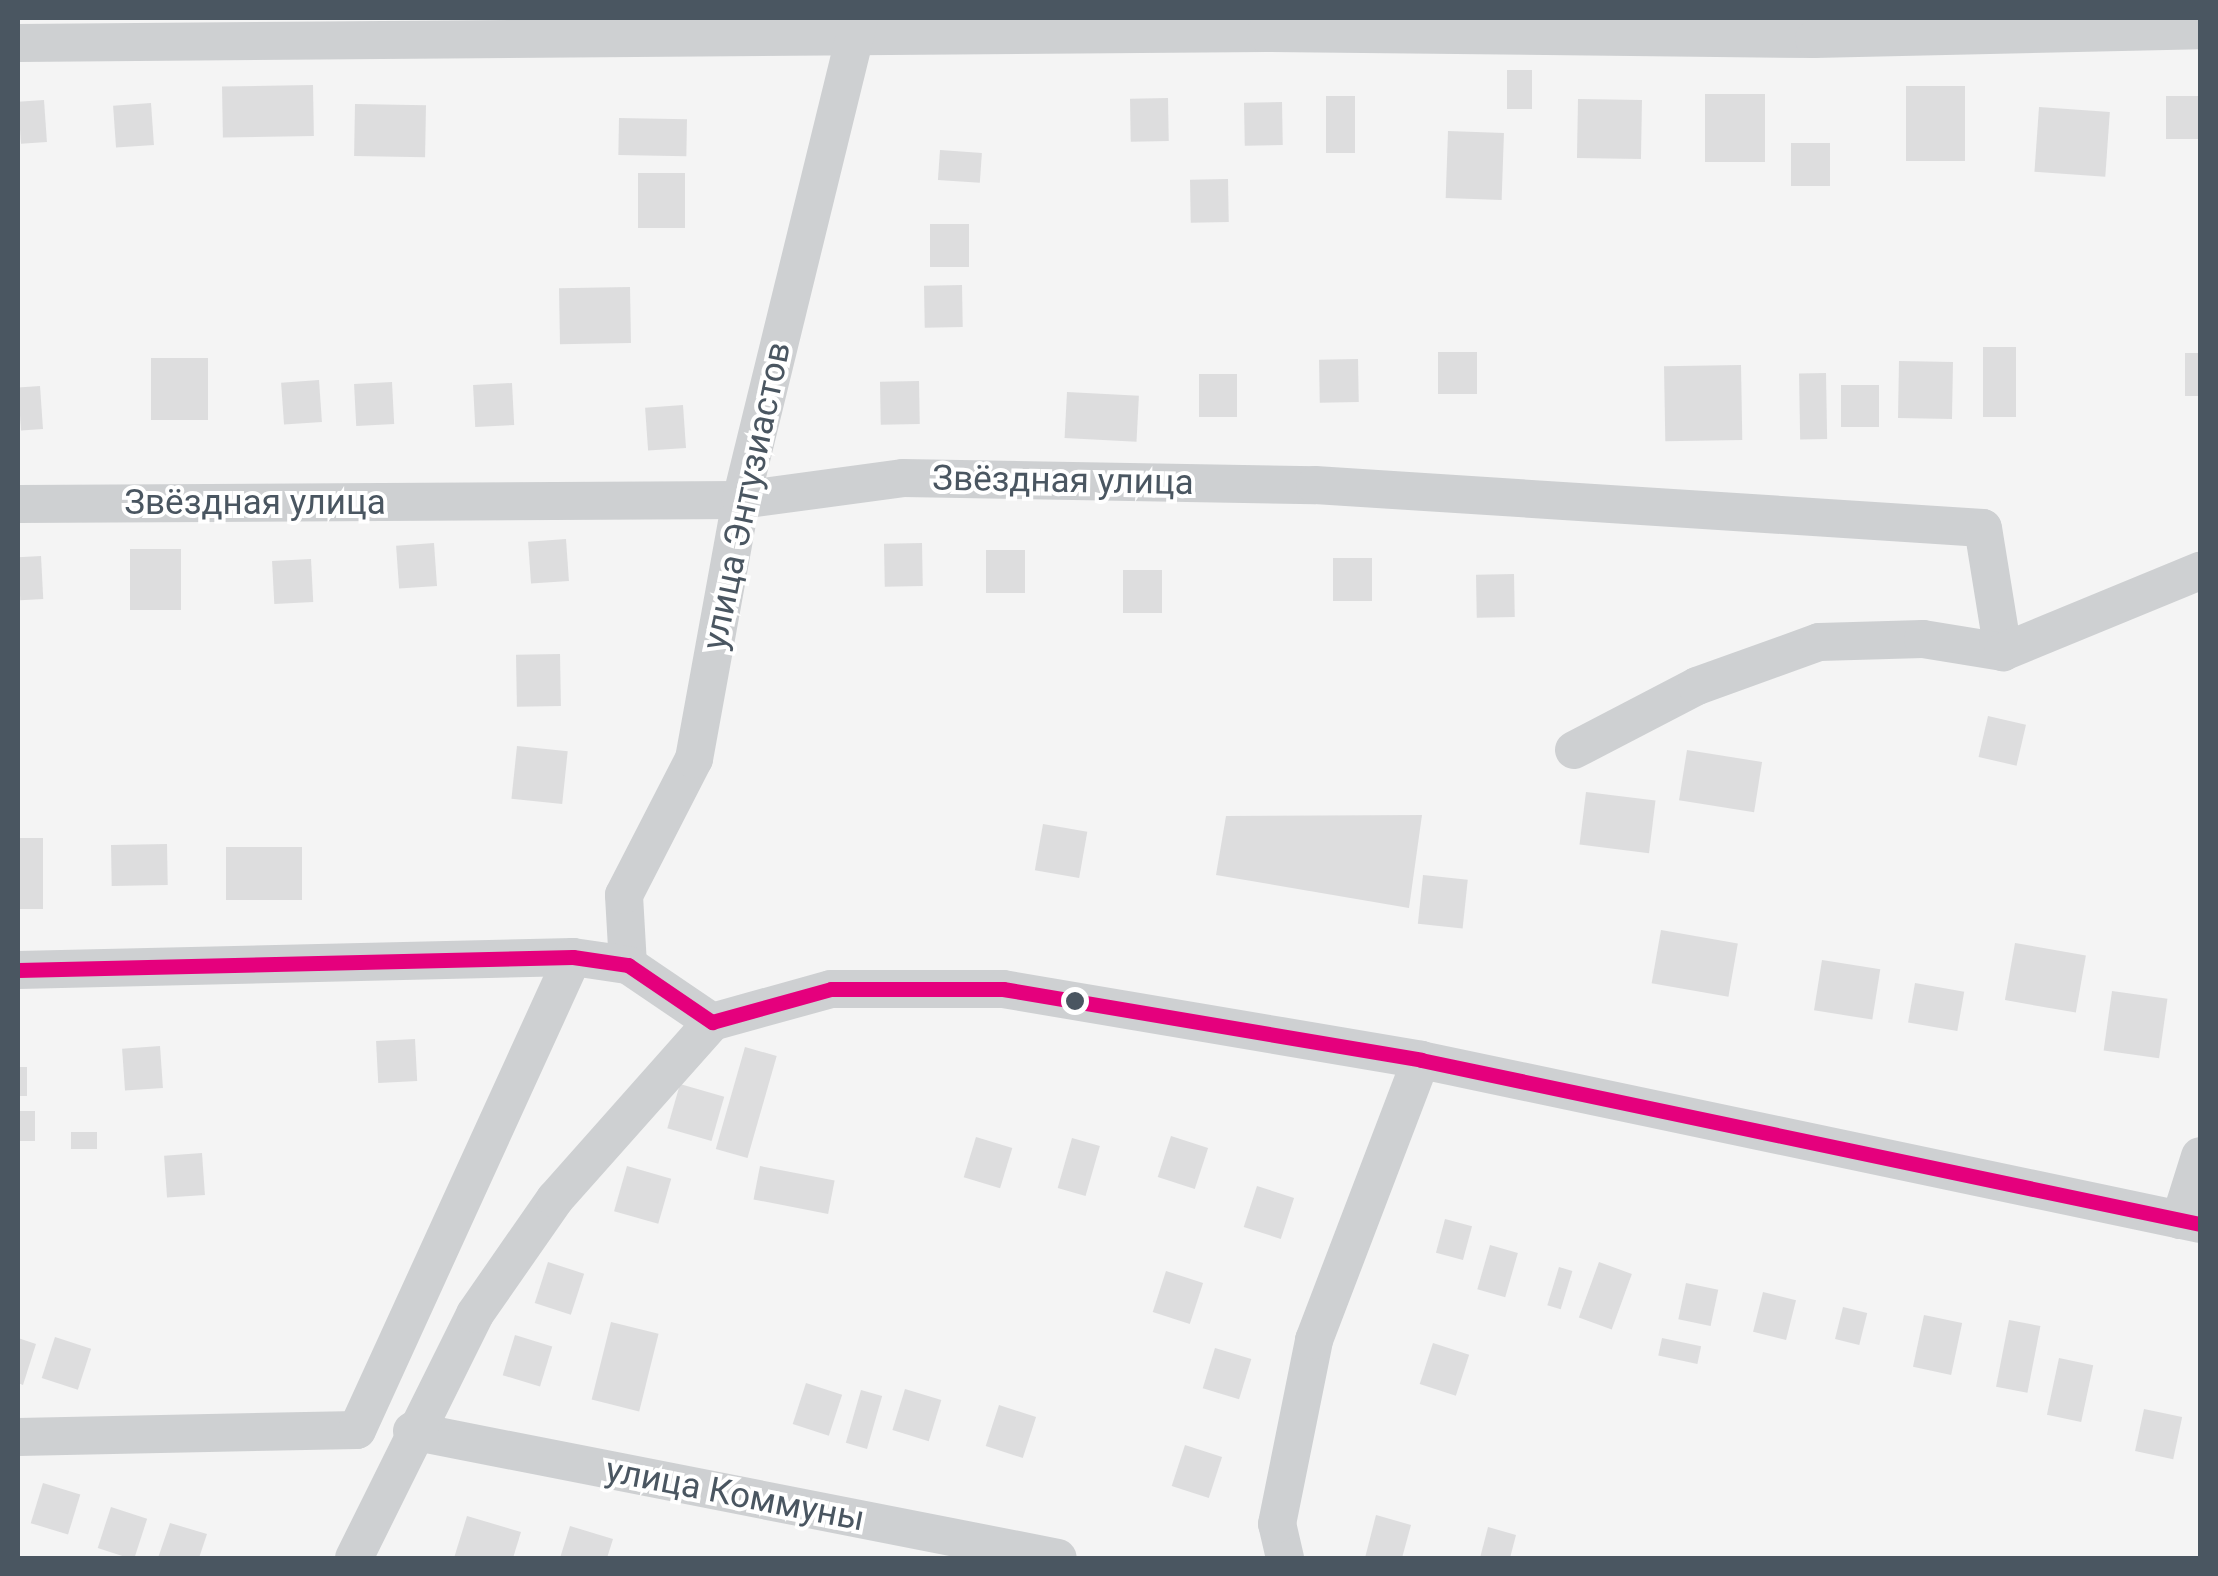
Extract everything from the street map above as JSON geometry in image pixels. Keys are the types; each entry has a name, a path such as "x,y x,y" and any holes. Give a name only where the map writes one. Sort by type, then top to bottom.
{"street":[{"path":"18,43 856,28 1814,40 2200,30"},
{"name":"улица Энтузиастов","path":"628,966 624,895 694,759 741,500 856,28"},
{"name":"Звёздная улица","path":"18,504 741,500 903,478 1316,485 1983,528 2003,652"},
{"path":"1574,750 1696,686 1820,642 1923,640 2003,652 2200,571"},
{"path":"18,1436 60,1430 356,1430 573,956"},
{"path":"18,970 573,956 628,966 712,1022"},
{"path":"354,1558 412,1430 475,1314 554,1199 712,1022 830,989 1003,989 1421,1060 2190,1222 2200,1156"},
{"path":"1285,1558 1277,1524 1314,1340 1421,1060"},
{"name":"улица Коммуны","path":"412,1430 1058,1558"}],"building":[{"path":"1507,70 1532,70 1532,109 1507,109"},
{"path":"313,85 314,136 223,138 222,87"},
{"path":"1906,86 1965,86 1965,161 1906,161"},
{"path":"1705,94 1765,94 1765,162 1705,162"},
{"path":"1326,96 1355,96 1355,153 1326,153"},
{"path":"2166,96 2200,96 2200,139 2166,139"},
{"path":"1168,98 1169,141 1131,142 1130,99"},
{"path":"1578,99 1642,100 1641,159 1577,158"},
{"path":"44,100 47,142 21,144 18,102"},
{"path":"1282,102 1283,145 1245,146 1244,103"},
{"path":"151,103 154,145 116,148 113,106"},
{"path":"355,104 426,105 425,157 354,156"},
{"path":"2039,107 2110,112 2105,177 2034,172"},
{"path":"619,118 687,119 686,156 618,155"},
{"path":"1448,131 1504,133 1502,200 1446,198"},
{"path":"1791,143 1830,143 1830,186 1791,186"},
{"path":"940,150 982,153 980,183 938,180"},
{"path":"638,173 685,173 685,228 638,228"},
{"path":"1228,179 1229,222 1191,223 1190,180"},
{"path":"930,224 969,224 969,267 930,267"},
{"path":"962,285 963,327 925,328 924,286"},
{"path":"630,287 631,343 560,344 559,288"},
{"path":"1983,347 2016,347 2016,417 1983,417"},
{"path":"1438,352 1477,352 1477,394 1438,394"},
{"path":"2185,353 2200,353 2200,396 2185,396"},
{"path":"151,358 208,358 208,420 151,420"},
{"path":"1358,359 1359,402 1320,403 1319,360"},
{"path":"1899,361 1953,362 1952,419 1898,418"},
{"path":"1741,365 1742,440 1665,441 1664,366"},
{"path":"1799,373 1826,373 1827,439 1800,439"},
{"path":"1199,374 1237,374 1237,417 1199,417"},
{"path":"319,380 322,422 284,425 281,383"},
{"path":"919,381 920,424 881,425 880,382"},
{"path":"392,382 394,424 356,426 354,384"},
{"path":"512,383 514,425 475,427 473,385"},
{"path":"1841,385 1879,385 1879,427 1841,427"},
{"path":"40,386 43,429 21,430 18,388"},
{"path":"1067,392 1139,396 1136,442 1065,438"},
{"path":"683,405 686,448 648,451 645,408"},
{"path":"566,539 569,581 531,584 528,542"},
{"path":"434,543 437,586 399,589 396,546"},
{"path":"922,543 923,586 885,587 884,544"},
{"path":"130,549 181,549 181,610 130,610"},
{"path":"986,550 1025,550 1025,593 986,593"},
{"path":"41,556 43,599 20,600 18,557"},
{"path":"1333,558 1372,558 1372,601 1333,601"},
{"path":"311,559 313,602 274,604 272,561"},
{"path":"1123,570 1162,570 1162,613 1123,613"},
{"path":"1514,574 1515,617 1477,618 1476,575"},
{"path":"560,654 561,706 517,707 516,655"},
{"path":"1988,716 2026,725 2017,766 1979,757"},
{"path":"517,746 568,751 562,804 511,799"},
{"path":"1687,750 1762,762 1754,812 1679,800"},
{"path":"1586,792 1655,801 1649,853 1580,845"},
{"path":"1422,815 1409,908 1216,875 1226,816"},
{"path":"1043,824 1087,832 1079,878 1035,870"},
{"path":"18,838 43,838 43,909 18,909"},
{"path":"167,844 168,885 112,886 111,845"},
{"path":"226,847 302,847 302,900 226,900"},
{"path":"1423,875 1468,880 1463,928 1418,924"},
{"path":"1661,930 1738,944 1728,997 1652,983"},
{"path":"2015,943 2086,956 2076,1013 2005,1000"},
{"path":"1822,960 1880,969 1872,1020 1814,1010"},
{"path":"1915,983 1964,992 1957,1031 1908,1022"},
{"path":"2112,991 2167,999 2159,1058 2104,1050"},
{"path":"415,1039 417,1081 378,1083 376,1041"},
{"path":"160,1046 163,1088 125,1091 122,1049"},
{"path":"745,1047 777,1056 748,1158 716,1149"},
{"path":"18,1067 27,1067 27,1096 18,1096"},
{"path":"680,1084 724,1097 712,1141 667,1128"},
{"path":"18,1111 35,1111 35,1141 18,1141"},
{"path":"71,1132 97,1132 97,1149 71,1149"},
{"path":"1171,1136 1208,1148 1195,1189 1158,1177"},
{"path":"976,1137 1012,1148 1000,1188 964,1177"},
{"path":"1072,1138 1100,1146 1086,1196 1058,1188"},
{"path":"202,1153 205,1195 167,1198 164,1156"},
{"path":"627,1166 671,1179 658,1224 614,1211"},
{"path":"760,1166 835,1181 828,1214 754,1199"},
{"path":"1257,1186 1294,1198 1281,1239 1244,1227"},
{"path":"1445,1219 1472,1226 1463,1260 1436,1253"},
{"path":"1490,1245 1518,1253 1505,1297 1477,1289"},
{"path":"548,1262 584,1274 571,1315 535,1303"},
{"path":"1599,1262 1632,1274 1612,1329 1579,1317"},
{"path":"1559,1267 1572,1271 1561,1309 1547,1305"},
{"path":"1166,1271 1203,1283 1190,1324 1153,1312"},
{"path":"1686,1283 1718,1290 1711,1326 1678,1319"},
{"path":"1763,1292 1796,1300 1786,1340 1753,1332"},
{"path":"1843,1307 1867,1313 1859,1345 1835,1339"},
{"path":"1924,1315 1962,1323 1951,1375 1913,1367"},
{"path":"2009,1320 2040,1326 2027,1393 1996,1387"},
{"path":"611,1322 659,1334 639,1411 592,1400"},
{"path":"515,1335 552,1346 540,1387 503,1375"},
{"path":"55,1337 91,1349 78,1390 42,1378"},
{"path":"18,1338 36,1344 23,1385 18,1383"},
{"path":"1662,1338 1701,1346 1697,1364 1658,1356"},
{"path":"1433,1343 1469,1355 1456,1396 1420,1384"},
{"path":"1215,1348 1251,1359 1239,1399 1203,1388"},
{"path":"2059,1358 2093,1365 2081,1422 2047,1415"},
{"path":"806,1383 842,1395 829,1436 793,1424"},
{"path":"905,1389 941,1400 929,1441 892,1430"},
{"path":"861,1390 882,1396 867,1449 846,1443"},
{"path":"999,1405 1036,1417 1023,1458 986,1446"},
{"path":"2144,1409 2182,1417 2173,1459 2135,1451"},
{"path":"1185,1445 1222,1457 1209,1498 1172,1486"},
{"path":"43,1483 80,1494 68,1535 31,1523"},
{"path":"111,1507 147,1519 134,1558 98,1548"},
{"path":"1376,1515 1411,1525 1402,1558 1365,1558"},
{"path":"467,1516 521,1532 513,1558 454,1558"},
{"path":"170,1523 207,1534 199,1558 158,1558"},
{"path":"570,1526 613,1539 607,1558 560,1558"},
{"path":"1488,1527 1516,1535 1510,1558 1480,1558"}],"transit line":[{"path":"18,970 573,957 628,965 712,1022 831,989 1003,989 1421,1060 2200,1224"}]}
